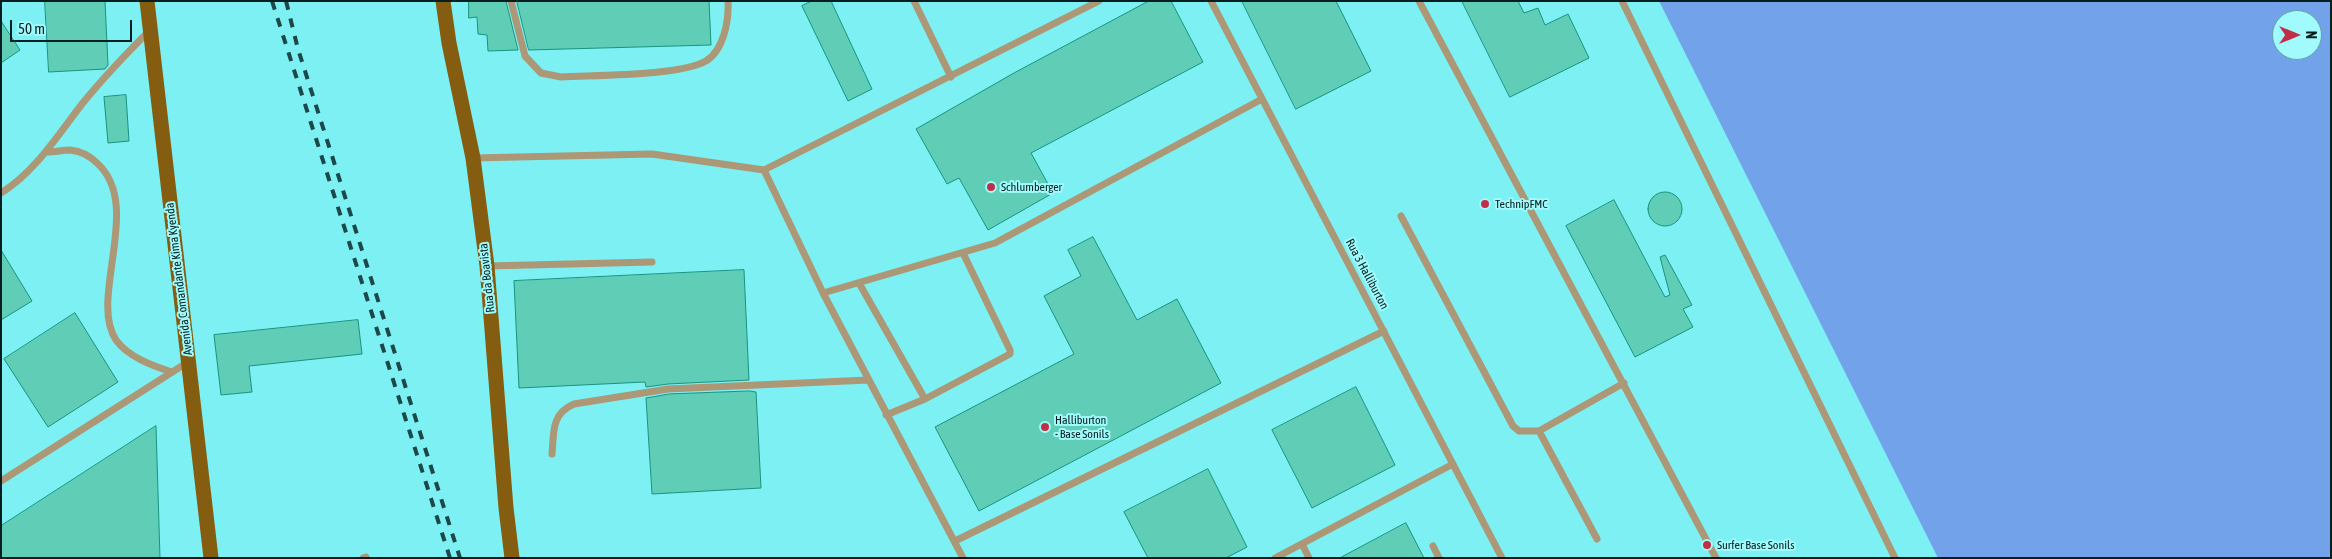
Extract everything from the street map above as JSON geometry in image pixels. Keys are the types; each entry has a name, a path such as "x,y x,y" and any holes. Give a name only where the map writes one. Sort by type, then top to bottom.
{"main road":[{"name":"Avenida Comandante Kima Kyenda","path":"147,1 210,558"},
{"name":"Rua da Boavista","path":"443,1 449,43 473,158 487,266 506,508 512,558"}],"lane":[{"path":"511,1 525,56 541,73 561,77 686,69 708,60 719,46 726,29 728,1"},
{"path":"914,1 951,77"},
{"path":"473,158 652,154 764,170 1099,1"},
{"name":"Rua 3 Halliburton","path":"1211,1 1502,558"},
{"path":"1419,1 1716,558"},
{"path":"1622,1 1895,558"},
{"path":"1,193 47,152 88,97 150,30"},
{"path":"823,293 995,243 1262,99"},
{"path":"47,152 71,150 89,156 105,170 113,189 117,229 108,303 109,323 116,340 130,353 172,372"},
{"path":"764,170 823,293 963,558"},
{"path":"1402,216 1513,426 1519,431 1539,432 1624,383"},
{"path":"886,415 925,399 1010,354 1010,350 963,253"},
{"path":"487,266 652,262"},
{"path":"859,283 925,399"},
{"path":"955,541 1384,331"},
{"path":"1,481 189,362"},
{"path":"552,454 555,421 562,409 574,404 668,389 868,380"},
{"path":"1539,432 1597,539"},
{"path":"1275,558 1453,464"},
{"path":"1302,544 1309,558"},
{"path":"1433,546 1439,558"}],"water":[{"path":"1659,1 2331,1 2331,558 1938,558"}],"building":[{"path":"45,1 105,1 108,65 105,69 49,72"},
{"path":"469,1 506,1 518,50 488,51 487,35 478,34 477,17 469,18"},
{"path":"517,1 709,1 711,45 529,50"},
{"path":"812,1 831,1 872,89 848,101 802,6"},
{"path":"1149,1 1171,1 1203,62 1031,153 1053,193 988,230 959,178 947,184 916,129 1014,73"},
{"path":"1242,1 1336,1 1371,71 1296,109"},
{"path":"1462,1 1518,1 1524,13 1538,8 1545,25 1568,14 1589,58 1510,97"},
{"path":"1,21 20,50 1,63"},
{"path":"126,95 129,141 108,143 104,97"},
{"path":"1665,192 1677,197 1682,209 1677,221 1665,226 1653,221 1648,209 1653,197"},
{"path":"1614,200 1665,297 1670,295 1660,257 1665,255 1692,305 1683,309 1693,327 1635,357 1566,226"},
{"path":"1093,237 1137,320 1177,299 1221,383 979,511 935,427 1074,354 1044,296 1081,276 1068,250"},
{"path":"1,250 32,301 1,320"},
{"path":"744,270 749,380 668,384 646,387 645,382 519,388 514,281"},
{"path":"75,313 118,382 48,427 4,359"},
{"path":"358,320 362,354 249,366 252,392 221,395 214,335"},
{"path":"1356,387 1395,465 1312,508 1272,430"},
{"path":"756,392 761,488 652,494 646,398 669,394"},
{"path":"156,426 160,558 1,558 1,526"},
{"path":"1208,469 1247,547 1226,558 1148,558 1124,512"},
{"path":"1406,523 1424,558 1340,558"}],"railway":[{"path":"272,1 450,558"},
{"path":"286,1 298,49 460,558"}],"place":[{"name":"Schlumberger","path":"991,187"},
{"name":"TechnipFMC","path":"1485,204"},
{"name":"Halliburton - Base Sonils","path":"1045,427"},
{"name":"Surfer Base Sonils","path":"1707,545"}]}
